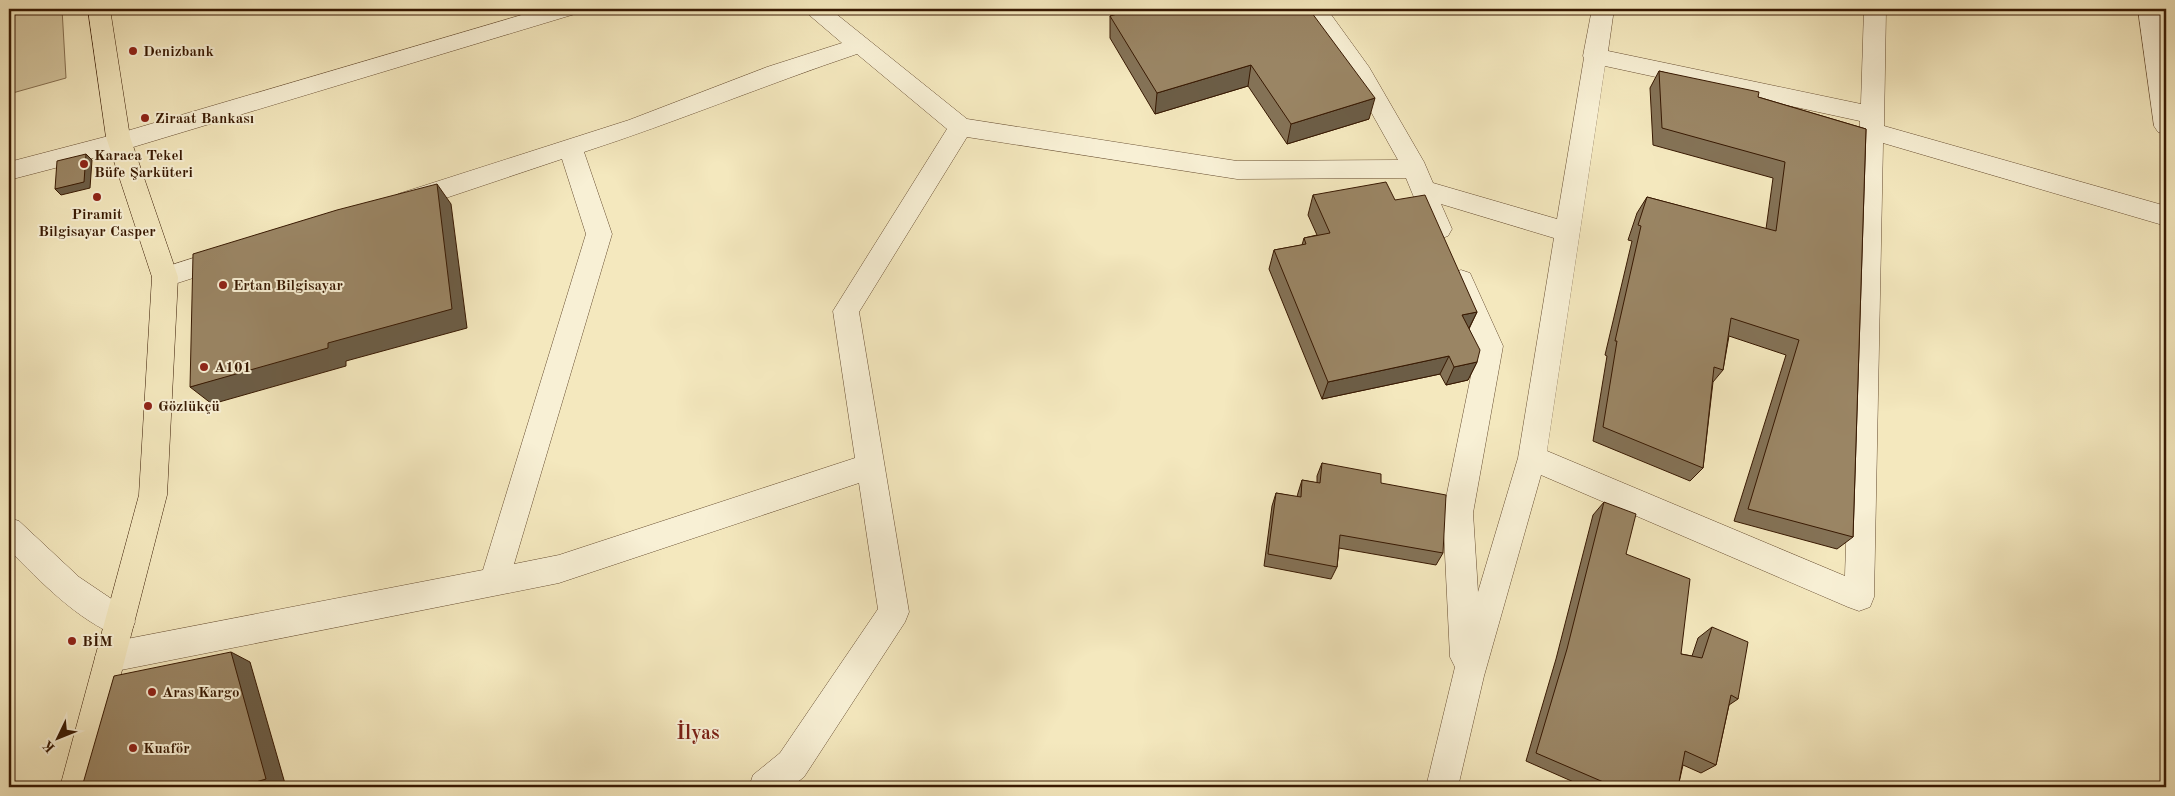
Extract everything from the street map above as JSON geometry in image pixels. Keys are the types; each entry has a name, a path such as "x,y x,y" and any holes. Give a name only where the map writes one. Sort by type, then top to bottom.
{"main road":[{"path":"76,787 153,495 165,277 120,142 99,9"}],"street":[{"path":"9,171 120,142 567,9"},
{"path":"816,9 961,127 1237,170 1418,179 1567,232"},
{"path":"1316,9 1361,73 1418,179 1490,346 1458,513 1468,676"},
{"path":"1442,787 1468,676 1532,458 1594,56 1603,9"},
{"path":"1532,458 1859,596 1875,9"},
{"path":"2149,9 2166,126"},
{"path":"382,209 571,149 775,73 860,45"},
{"path":"1594,56 1872,123 2166,216"},
{"path":"765,787 792,765 894,612 846,311 961,127"},
{"path":"494,582 599,234 571,149"},
{"path":"165,277 250,250"},
{"path":"111,657 559,569 871,466"},
{"path":"9,531 68,587 120,622"}],"shaded area":[{"path":"32,9 62,9 66,78 9,94 9,17"}],"building":[{"path":"1136,9 1309,9 1375,98 1291,124 1251,65 1157,93 1110,16"},
{"path":"1659,71 1759,92 1758,97 1866,129 1853,537 1748,509 1799,340 1731,318 1723,370 1714,367 1703,468 1603,427 1617,341 1615,341 1641,226 1638,225 1647,197 1776,231 1785,162 1662,128"},
{"path":"86,154 84,182 55,189 57,161"},
{"path":"1386,182 1395,200 1425,195 1477,312 1462,315 1480,350 1477,362 1454,367 1449,356 1328,382 1274,250 1306,244 1304,238 1330,233 1313,195"},
{"path":"437,184 452,309 328,343 328,348 190,387 193,254 337,210"},
{"path":"1322,463 1381,474 1381,483 1446,495 1443,553 1340,535 1337,567 1268,554 1276,493 1301,497 1302,480 1320,483"},
{"path":"1604,502 1636,514 1626,554 1690,579 1681,654 1702,658 1712,627 1748,642 1738,699 1731,695 1716,765 1685,751 1678,787 1615,787 1536,753 1567,649"},
{"path":"231,652 266,779 239,787 82,787 114,676"}],"place":[{"name":"Denizbank","path":"133,51"},
{"name":"Ziraat Bankası","path":"145,118"},
{"name":"Karaca Tekel Büfe Şarküteri","path":"84,164"},
{"name":"Piramit Bilgisayar Casper","path":"97,197"},
{"name":"Ertan Bilgisayar","path":"223,285"},
{"name":"A101","path":"204,367"},
{"name":"Gözlükçü","path":"148,406"},
{"name":"BİM","path":"72,641"},
{"name":"Aras Kargo","path":"152,692"},
{"name":"Kuaför","path":"133,748"}],"district":[{"name":"İlyas","path":"698,732"}]}
